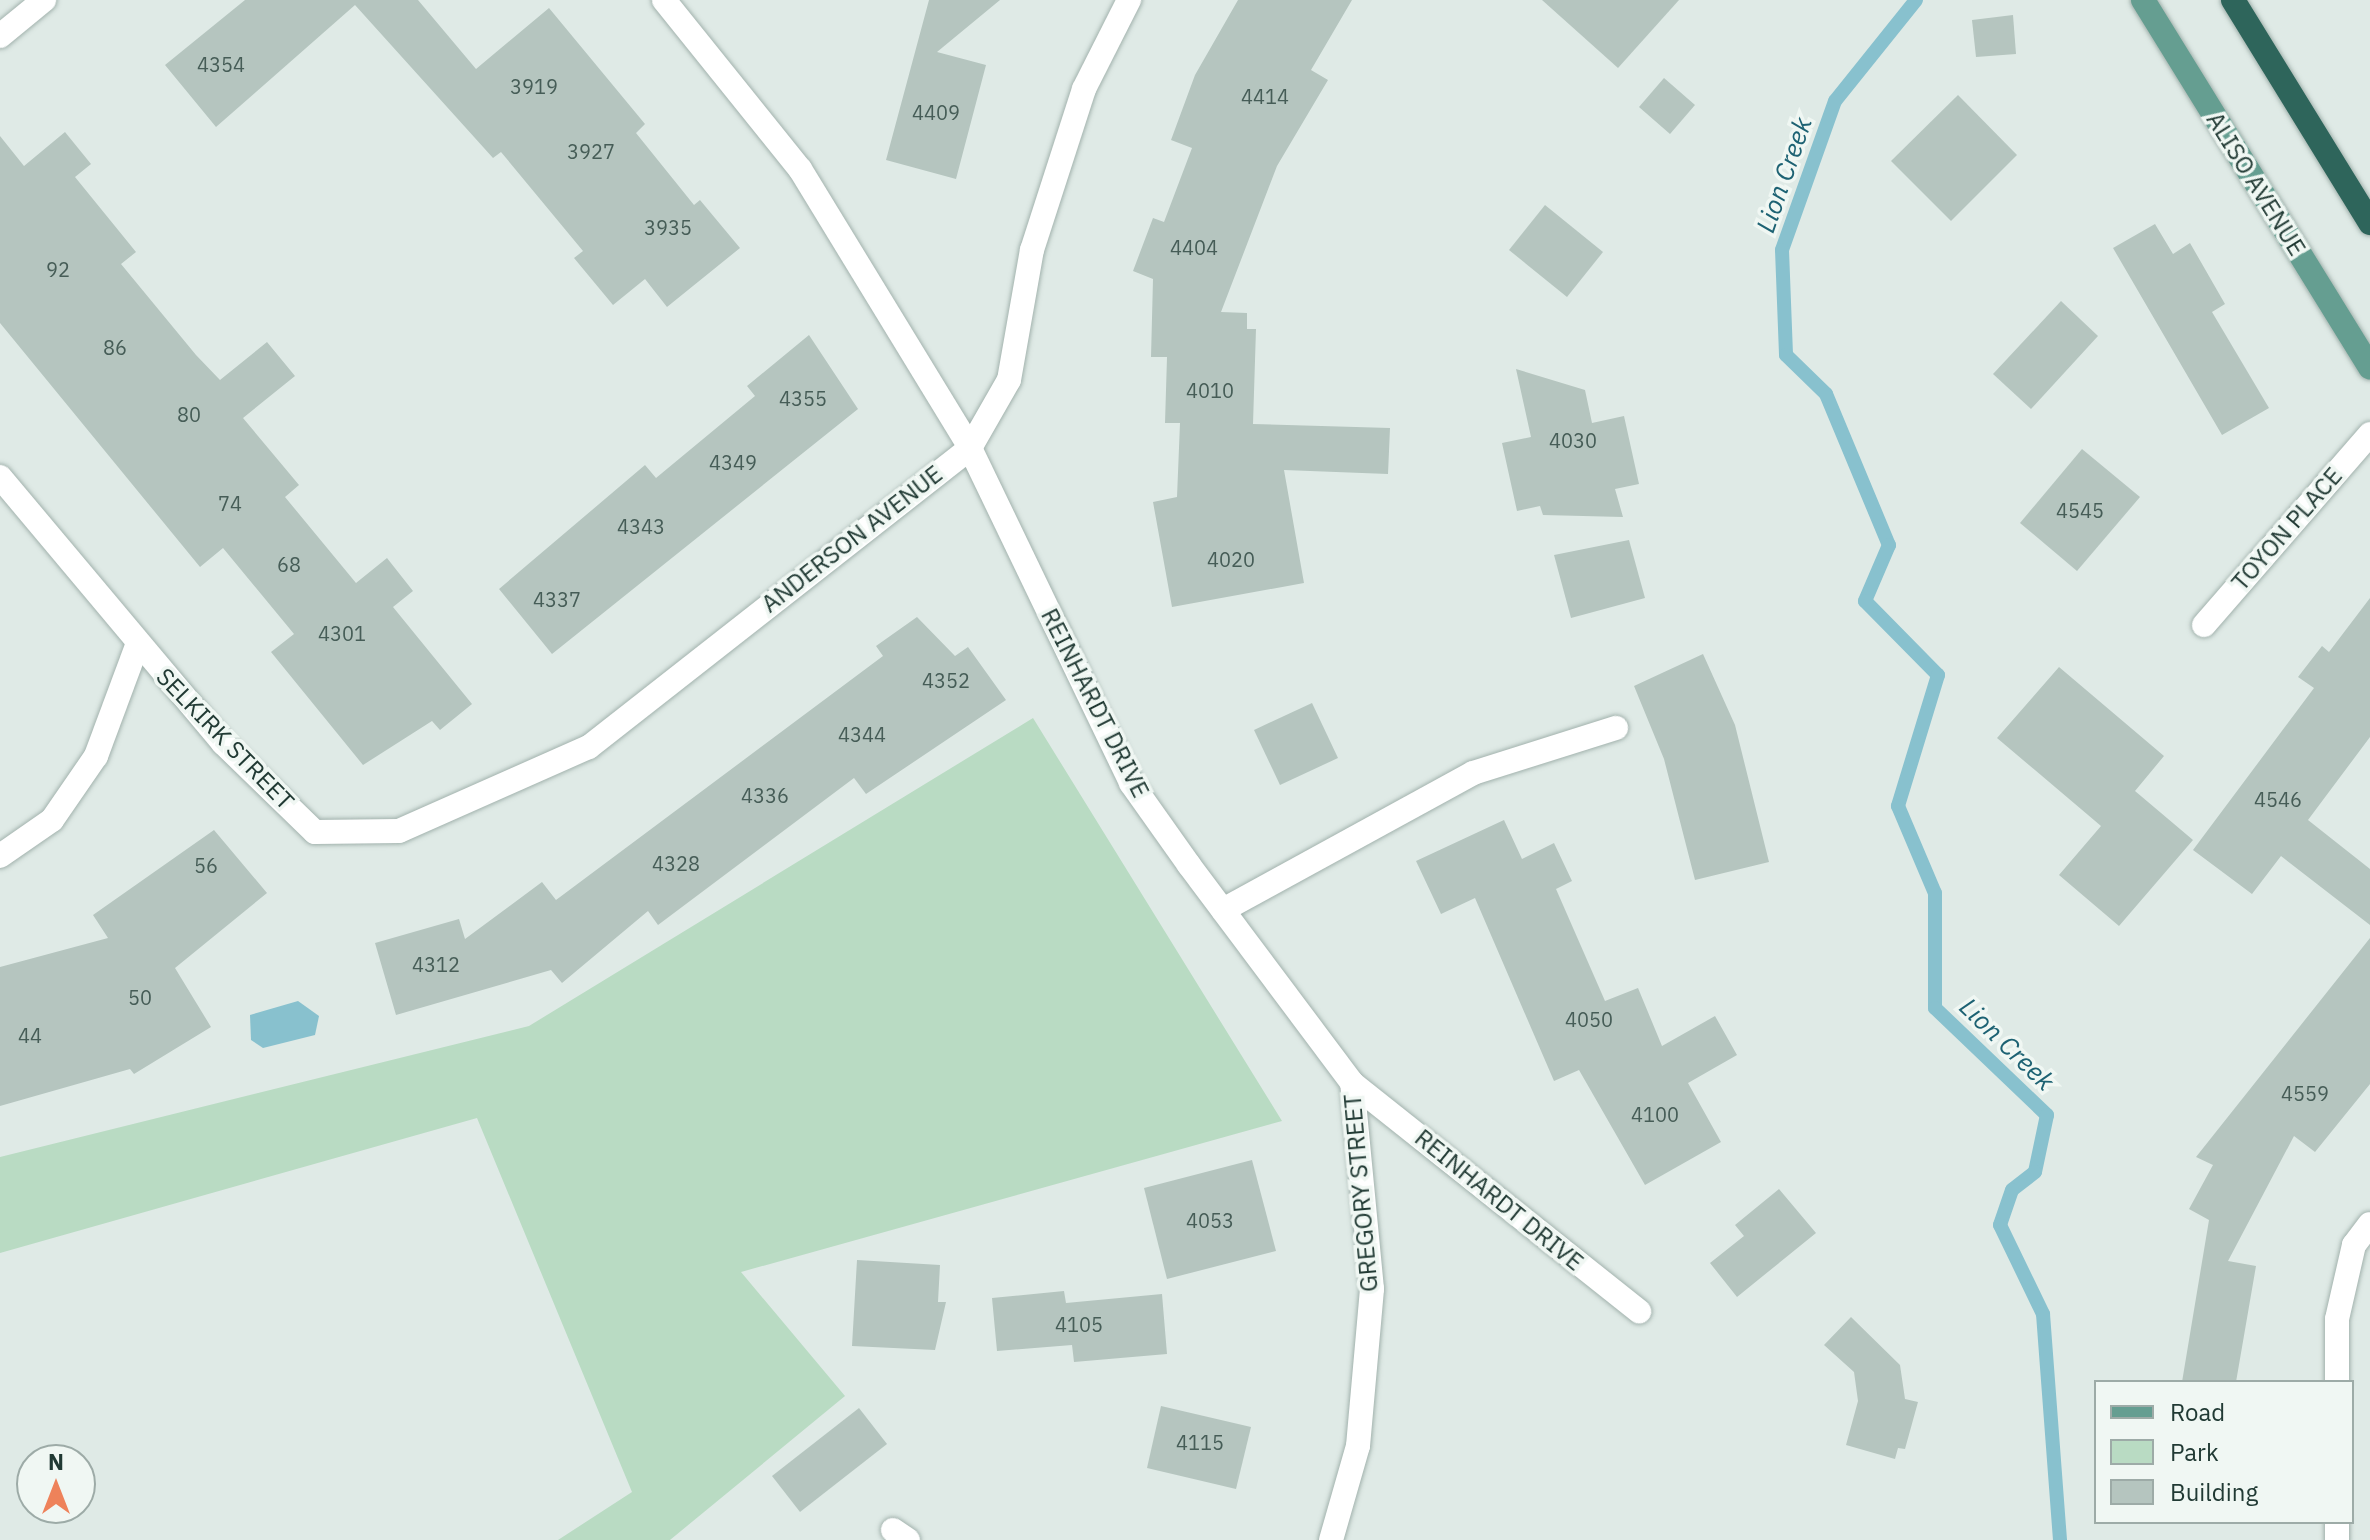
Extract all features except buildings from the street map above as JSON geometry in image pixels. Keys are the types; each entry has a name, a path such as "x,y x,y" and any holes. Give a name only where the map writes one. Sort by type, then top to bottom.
{"highway":[{"path":"2233,0 2370,223"}],"main road":[{"name":"ALISO AVENUE","path":"2143,0 2370,368"}],"street":[{"path":"0,36 44,0"},
{"name":"REINHARDT DRIVE","path":"664,0 800,169 970,448 1131,783 1223,910 1352,1083 1639,1311"},
{"name":"ANDERSON AVENUE","path":"315,832 399,831 589,747 970,448 1009,380 1032,250 1084,89 1129,0"},
{"name":"TOYON PLACE","path":"2204,625 2370,434"},
{"name":"SELKIRK STREET","path":"0,477 137,646 315,832"},
{"name":"SELKIRK STREET","path":"0,856 52,820 96,756 137,646"},
{"path":"1223,910 1473,773 1616,728"},
{"name":"GREGORY STREET","path":"1331,1540 1358,1446 1372,1289 1352,1083"},
{"path":"2337,1380 2337,1319 2354,1245 2370,1224"}],"green space":[{"path":"1033,718 1282,1121 741,1272 845,1396 670,1540 558,1540 632,1492 477,1118 0,1253 0,1157 529,1026"}],"water":[{"path":"298,1001 319,1016 315,1035 263,1048 251,1040 250,1015"}],"waterway":[{"name":"Lion Creek","path":"1916,0 1835,101 1782,250 1786,355 1826,394 1889,545 1865,601 1938,675 1898,806 1935,893 1935,1008 2047,1115 2035,1172 2012,1190 2000,1225 2043,1314 2060,1540"}]}
